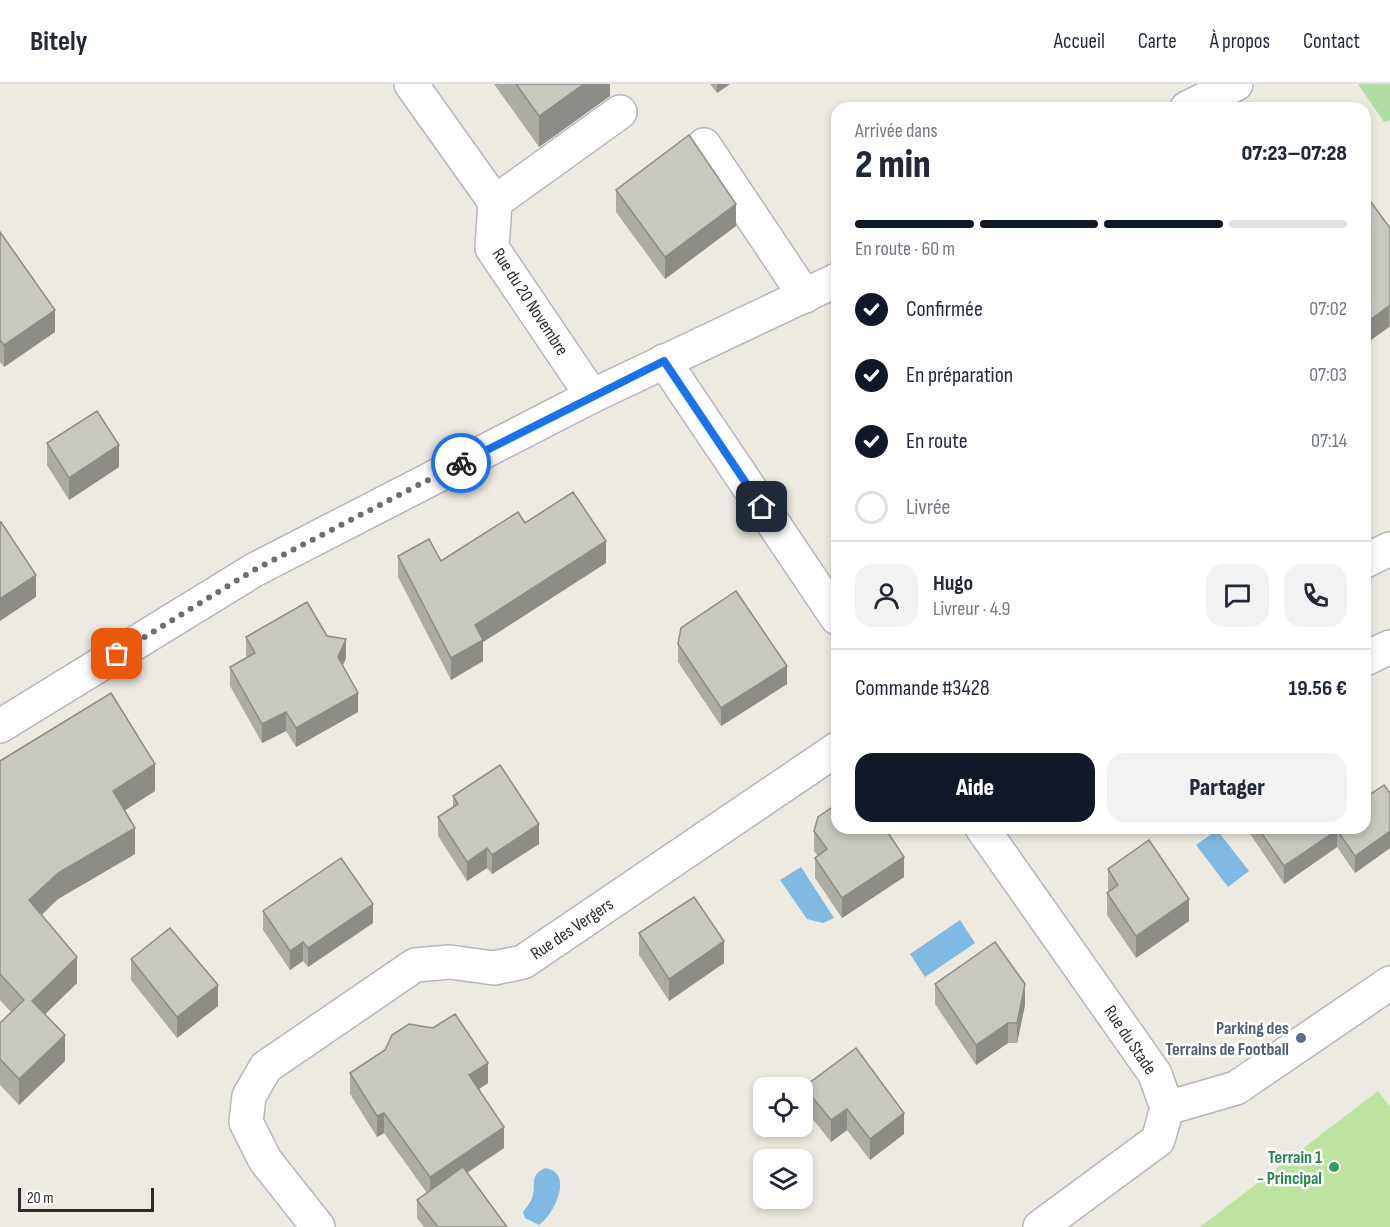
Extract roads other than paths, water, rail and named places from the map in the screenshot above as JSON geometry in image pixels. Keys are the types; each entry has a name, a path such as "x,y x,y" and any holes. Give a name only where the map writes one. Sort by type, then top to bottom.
{"street":[{"path":"411,84 495,202 620,112"},
{"path":"1199,102 1236,84"},
{"path":"704,145 805,296"},
{"name":"Rue du 20 Novembre","path":"495,202 492,248 592,396"},
{"path":"0,726 254,570 592,396 831,283"},
{"path":"664,361 831,609"},
{"path":"1371,558 1390,549"},
{"path":"1371,656 1390,647"},
{"name":"Rue des Vergers","path":"318,1227 266,1160 246,1122 249,1096 266,1067 415,965 450,962 494,968 523,962 831,753"},
{"name":"Rue du Stade","path":"986,834 1155,1074 1167,1108"},
{"path":"1040,1227 1158,1140 1167,1108 1236,1088 1390,983"}],"water":[{"path":"1211,834 1220,834 1249,871 1228,887 1196,845"},
{"path":"801,867 834,918 823,923 807,919 780,880"},
{"path":"960,920 975,943 925,977 910,954"},
{"path":"545,1168 554,1171 559,1177 560,1185 555,1204 539,1225 525,1218 523,1212 532,1198 536,1174"}],"place":[{"name":"Parking des Terrains de Football","path":"1301,1038"},
{"name":"Terrain 1 - Principal","path":"1334,1167"}]}
